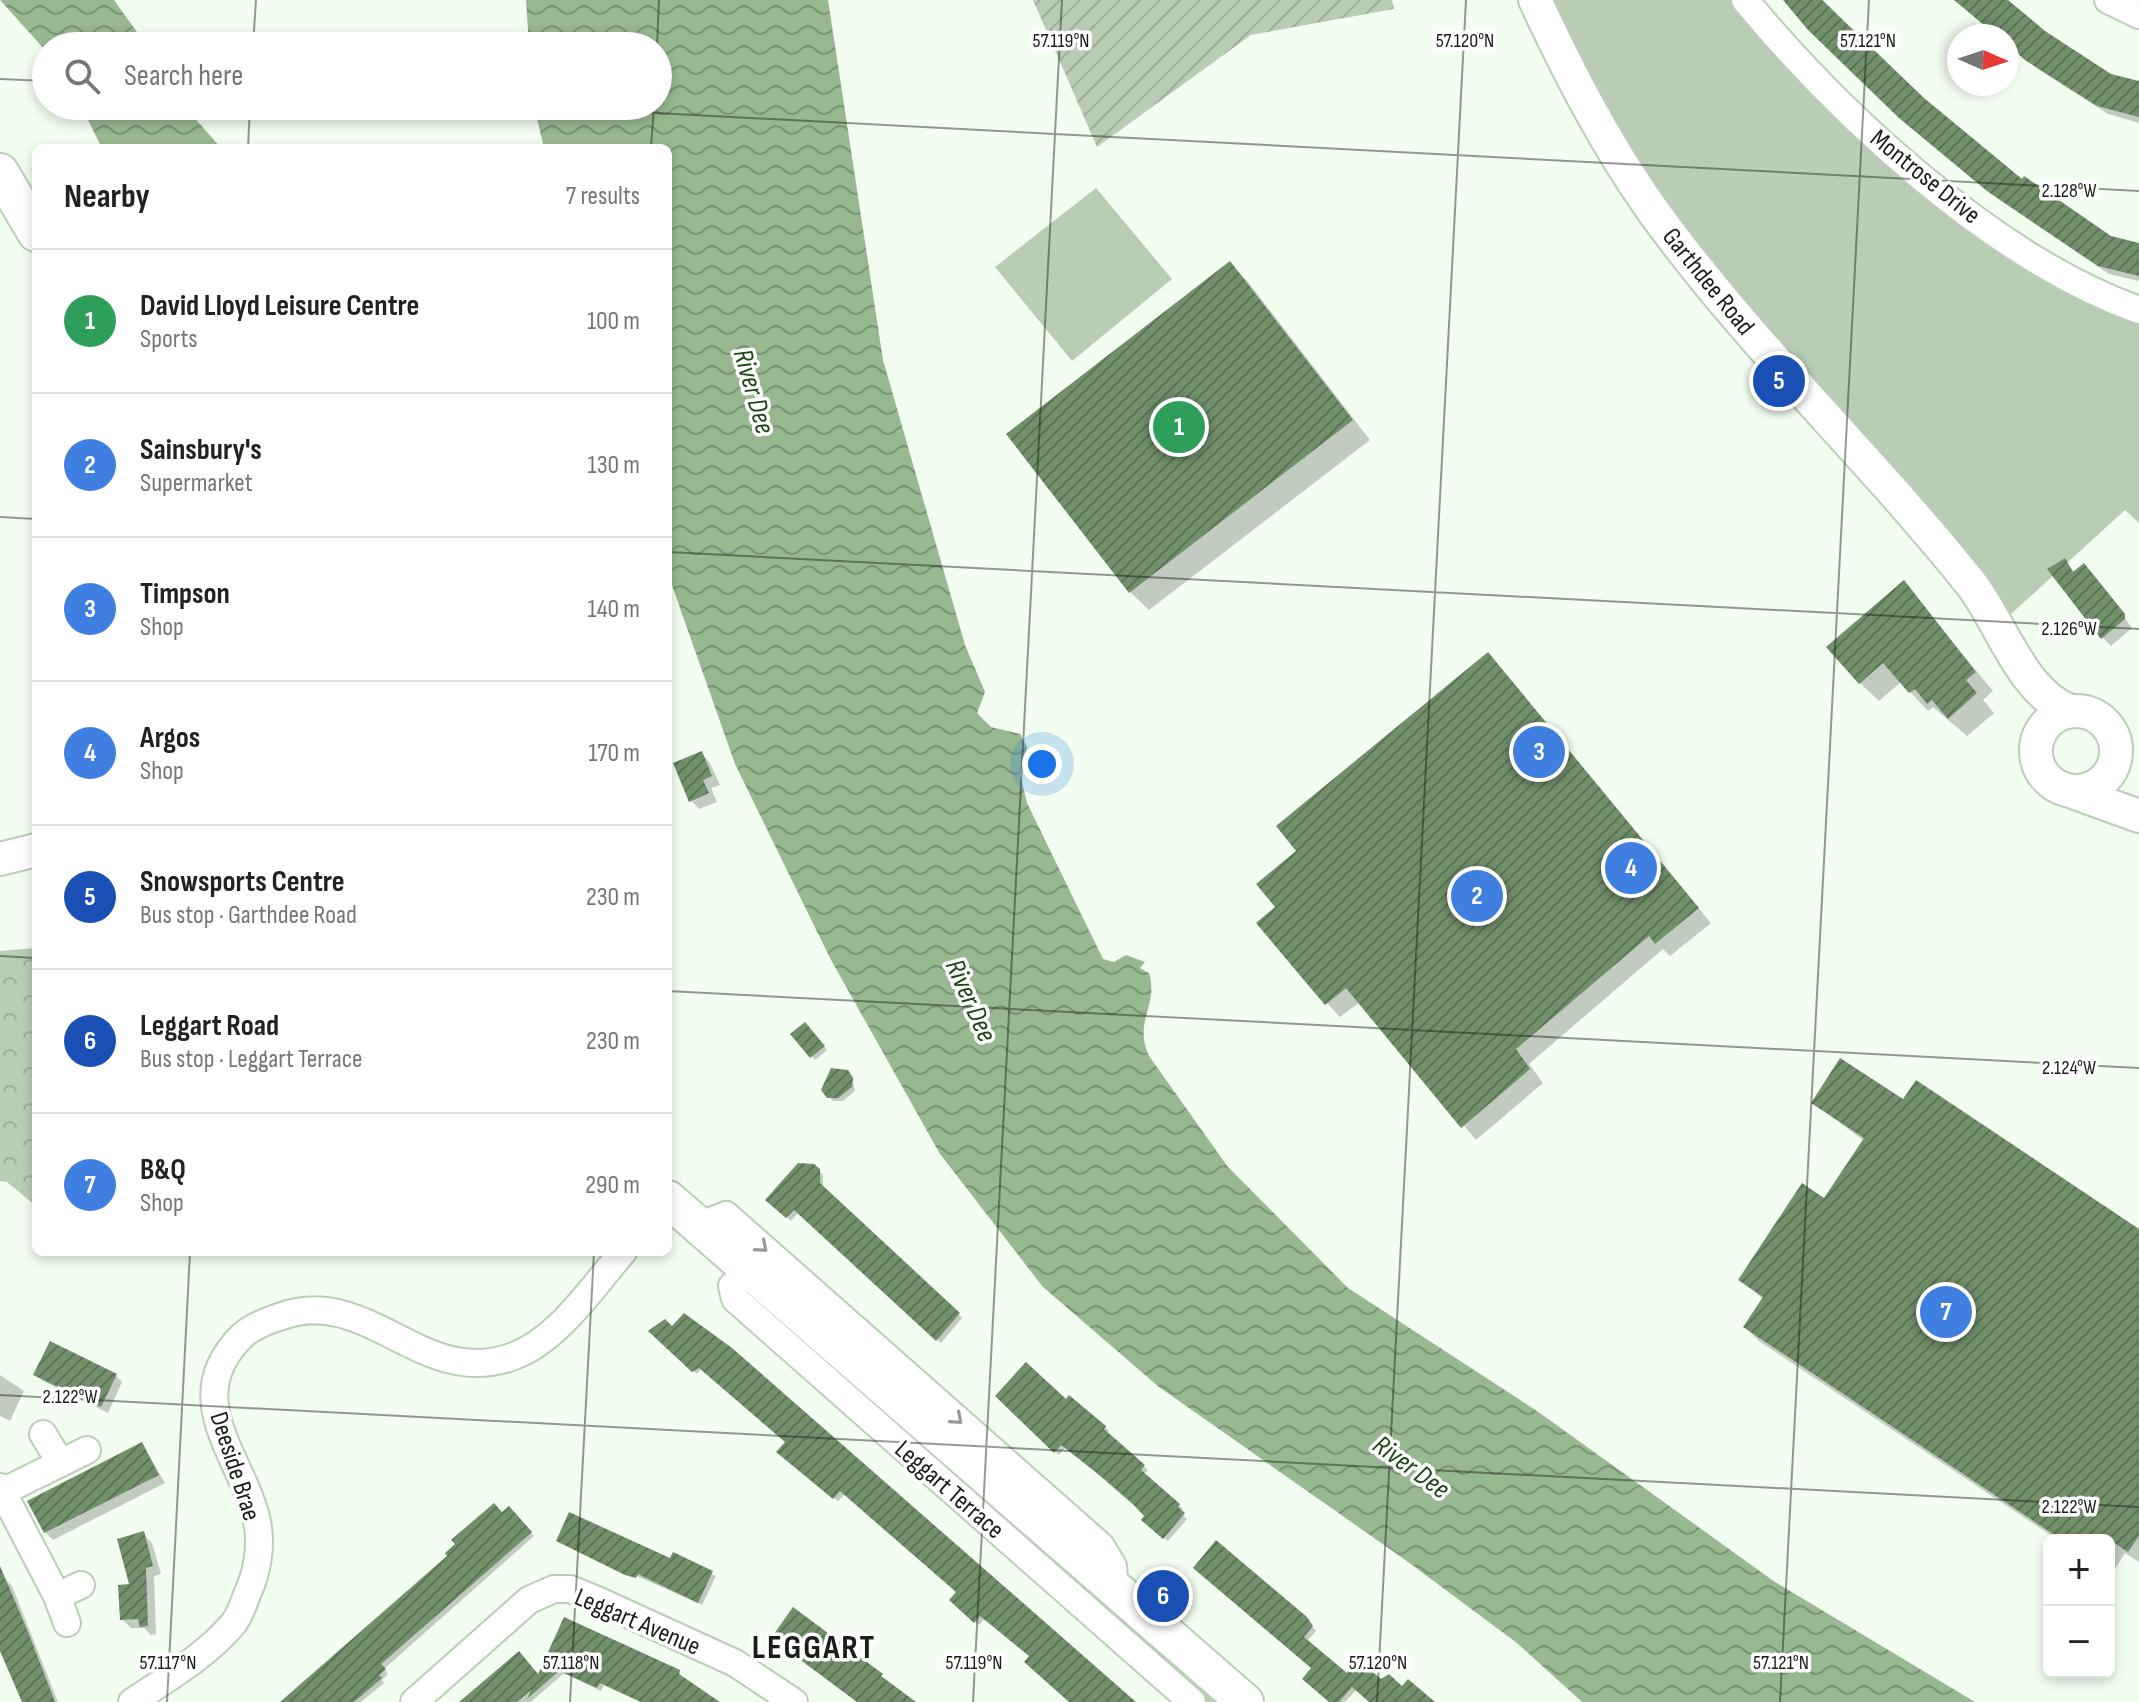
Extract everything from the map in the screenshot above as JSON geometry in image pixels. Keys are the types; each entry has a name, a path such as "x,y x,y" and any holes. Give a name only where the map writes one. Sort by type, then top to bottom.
{"main road":[{"path":"0,172 32,226"},
{"name":"Leggart Terrace","path":"672,1203 1245,1702"}],"street":[{"name":"Garthdee Road","path":"1535,0 1581,96 1652,209 1703,276 1971,585 2009,648 2047,698 2071,711"},
{"name":"Montrose Drive","path":"1745,0 1831,93 1915,173 2042,262 2104,297 2139,310"},
{"path":"2108,0 2139,15"},
{"name":"Garthdee Road","path":"2009,648 2038,737"},
{"path":"2139,769 2116,743 2105,722 2095,715 2071,711 2047,722 2038,737 2037,761 2049,781 2139,816"},
{"path":"2070,791 2095,787 2105,779 2117,756 2116,743"},
{"path":"0,859 32,851"},
{"path":"698,1226 726,1215 1101,1546 1113,1566 1115,1591"},
{"name":"Deeside Brae","path":"132,1702 214,1643 235,1622 254,1579 258,1527 215,1418 218,1375 228,1353 243,1334 286,1314 338,1312 357,1316 437,1358 488,1363 517,1355 540,1340 562,1321 619,1256"},
{"name":"Leggart Terrace","path":"748,1270 732,1286 735,1299 1192,1702"},
{"path":"43,1434 60,1462"},
{"path":"67,1623 57,1596 2,1489 87,1450"},
{"path":"57,1596 81,1585"},
{"name":"Leggart Avenue","path":"414,1702 529,1600 554,1589 570,1589 735,1663 794,1702"}],"green space":[{"path":"1033,0 1392,0 1394,9 1251,35 1097,147"},
{"path":"1535,0 1745,0 1915,173 2139,310 2139,523 2125,510 1998,626 1693,264"},
{"path":"1096,188 1172,279 1072,361 995,267"},
{"path":"32,948 32,1203 7,1182 0,1181 0,951"},
{"path":"752,1292 1219,1702 1206,1702 751,1300 749,1296"}],"water":[{"path":"0,0 114,0 137,32 32,32 32,35"},
{"name":"River Dee","path":"526,0 828,0 883,360 965,645 985,692 977,713 991,727 1020,734 1027,747 1020,774 1027,803 1103,959 1114,962 1126,955 1145,962 1140,968 1149,973 1151,984 1144,1033 1149,1056 1228,1167 1348,1288 1537,1411 1775,1582 1975,1702 1582,1702 1517,1643 1404,1559 1159,1387 1043,1287 940,1154 831,960 735,764 672,585 672,144 543,144 537,120 672,120 672,32 528,32"},
{"path":"88,120 196,120 217,144 100,144"}],"building":[{"path":"1783,0 1822,0 1924,98 2022,179 2024,176 2111,236 2139,243 2139,276 2098,266 1987,191 1899,118 1808,30"},
{"path":"1954,0 2008,0 2045,31 2111,74 2139,81 2139,117 2097,106 2025,60 2019,55 2019,24 1983,24"},
{"path":"1230,261 1353,420 1129,593 1006,434"},
{"path":"2065,558 2073,572 2084,563 2125,614 2125,619 2101,639 2047,569"},
{"path":"1904,580 1976,672 1966,680 1977,693 1948,719 1932,700 1927,704 1915,689 1909,693 1883,663 1859,684 1826,647"},
{"path":"1488,652 1699,908 1655,944 1649,936 1516,1049 1530,1069 1461,1128 1346,988 1325,1005 1256,923 1275,907 1256,884 1296,851 1276,826"},
{"path":"702,751 712,776 703,780 709,793 689,802 673,763"},
{"path":"805,1022 825,1046 810,1058 790,1034"},
{"path":"1840,1058 1903,1099 1916,1080 2139,1229 2139,1536 2128,1552 2115,1543 2115,1534 2053,1534 1743,1327 1763,1297 1738,1280 1802,1183 1824,1198 1864,1138 1811,1103"},
{"path":"831,1068 848,1070 853,1078 852,1087 838,1098 827,1098 821,1090"},
{"path":"798,1163 814,1164 820,1169 820,1183 960,1313 936,1341 794,1210 786,1218 765,1200"},
{"path":"684,1313 732,1348 1136,1702 1069,1702 1024,1662 1029,1656 980,1616 974,1623 949,1600 956,1592 840,1491 833,1499 776,1452 785,1442 699,1368 692,1372 648,1331 665,1319 672,1326"},
{"path":"50,1341 117,1374 101,1407 33,1375"},
{"path":"1026,1362 1066,1399 1069,1395 1106,1426 1104,1429 1145,1465 1141,1470 1180,1504 1178,1507 1185,1513 1163,1539 1141,1520 1144,1516 1133,1504 1102,1477 1061,1445 1054,1453 995,1396"},
{"path":"142,1442 159,1475 44,1533 27,1501"},
{"path":"494,1503 502,1512 509,1506 532,1532 381,1664 386,1669 379,1675 382,1678 354,1702 280,1702 447,1556 445,1553 455,1544 451,1540"},
{"path":"569,1512 670,1558 673,1552 713,1571 698,1603 638,1574 636,1578 625,1575 556,1541"},
{"path":"144,1531 153,1566 146,1568 148,1626 140,1627 138,1619 120,1620 118,1585 129,1584 117,1539"},
{"path":"1216,1540 1307,1617 1313,1626 1304,1637 1347,1673 1358,1660 1381,1679 1389,1674 1402,1686 1408,1679 1435,1702 1369,1702 1352,1687 1339,1702 1329,1702 1302,1679 1311,1668 1193,1568"},
{"path":"0,1566 55,1702 22,1702 0,1651"},
{"path":"793,1607 916,1702 857,1702 779,1644 781,1640 774,1634"},
{"path":"564,1617 680,1670 679,1674 720,1702 641,1702 600,1683 597,1688 559,1671 527,1699 531,1690 517,1702 459,1702 519,1651 538,1674"}],"place":[{"name":"Snowsports Centre","path":"1779,381"},
{"name":"David Lloyd Leisure Centre","path":"1179,427"},
{"name":"Timpson","path":"1539,752"},
{"name":"Argos","path":"1631,868"},
{"name":"Sainsbury's","path":"1477,896"},
{"name":"B&Q","path":"1946,1312"},
{"name":"Leggart Road","path":"1163,1596"}],"district":[{"name":"LEGGART","path":"814,1646"}]}
